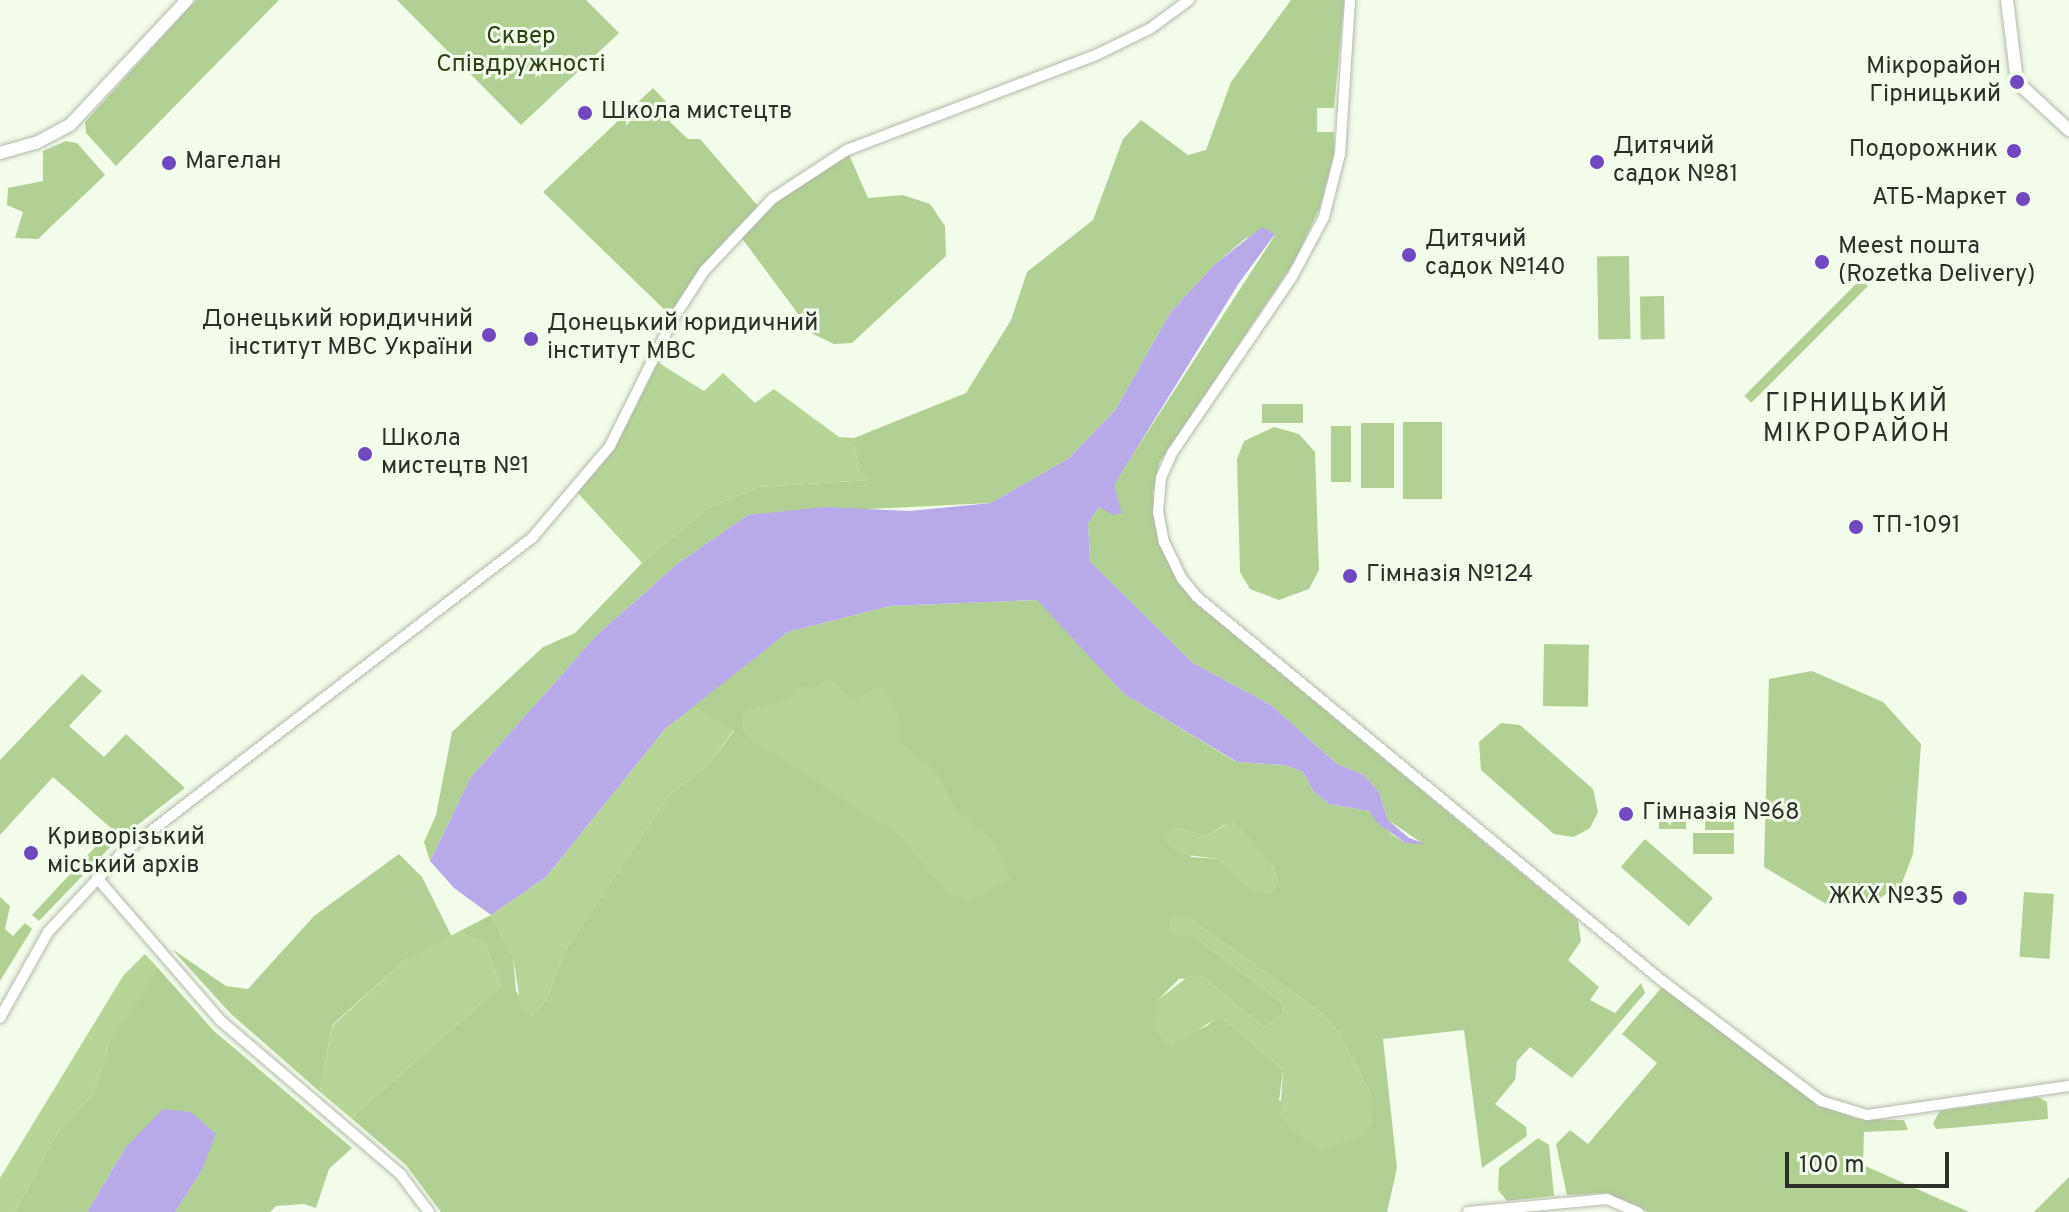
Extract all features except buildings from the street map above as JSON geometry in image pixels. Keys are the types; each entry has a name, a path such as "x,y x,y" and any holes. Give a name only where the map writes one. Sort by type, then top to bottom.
{"street":[{"path":"0,153 36,143 70,125 187,0"},
{"path":"0,1018 48,932 97,878 246,756 532,538 610,446 673,319 704,271 772,199 847,150 1096,55 1151,28 1189,0"},
{"path":"1350,0 1340,154 1324,217 1292,277 1172,453 1161,478 1158,512 1164,542 1182,579 1197,597 1661,980 1821,1101 1867,1115 2069,1086"},
{"path":"2007,0 2017,82 2069,130"},
{"path":"97,878 221,1021 401,1175 429,1212"},
{"path":"1468,1212 1607,1199 1638,1212"}],"green space":[{"path":"196,0 279,0 116,166 86,133 85,122"},
{"name":"Сквер Співдружності","path":"397,0 586,0 619,33 521,125"},
{"path":"1291,0 1344,0 1334,108 1317,108 1317,132 1334,132 1334,154 1320,207 1294,262 1159,463 1153,493 1159,544 1193,601 1578,920 1581,941 1568,960 1599,987 1590,1000 1615,1013 1641,983 1645,993 1572,1078 1530,1047 1517,1061 1515,1080 1495,1104 1526,1127 1527,1136 1482,1168 1464,1030 1383,1039 1397,1168 1387,1212 441,1212 406,1165 351,1118 501,986 484,942 458,932 491,915 513,957 516,991 532,1016 546,1000 566,949 671,793 707,766 734,731 693,706 788,632 890,606 1038,600 1124,694 1236,762 1285,765 1303,772 1313,791 1329,804 1369,811 1391,834 1406,843 1422,843 1388,820 1379,792 1364,775 1337,764 1271,705 1193,663 1090,561 1088,524 1275,235 1246,238 1214,265 1170,313 1116,409 1069,458 991,503 748,515 677,564 597,635 471,777 430,861 424,842 436,815 452,732 543,647 575,633 642,563 707,509 759,487 870,480 859,473 854,438 966,393 1011,320 1027,272 1093,220 1123,139 1141,120 1188,155 1206,150 1231,82","holes":["1225,824 1271,863 1278,882 1241,881 1218,859 1191,857 1177,828 1206,836","1191,919 1323,1014 1339,1033 1371,1094 1279,1101 1283,1070 1219,1015 1207,1026 1166,1043 1158,1030 1158,1000 1179,979 1203,977 1264,1027 1284,1013 1281,1002 1189,933 1182,934"]},
{"path":"653,88 672,108 670,122 688,139 700,139 758,206 716,251 671,316 543,192"},
{"path":"66,141 77,143 105,175 38,239 15,238 23,212 7,205 8,188 43,181 43,151"},
{"path":"847,150 868,198 903,195 930,204 945,226 946,256 852,343 834,344 813,334 738,233 772,199"},
{"path":"1629,256 1630,339 1598,340 1597,257"},
{"path":"1861,279 1868,286 1751,403 1744,396"},
{"path":"1640,296 1664,296 1665,339 1641,339"},
{"path":"654,360 704,391 723,373 755,403 774,389 839,437 854,438 859,473 872,480 759,487 707,509 642,563 576,491 595,469"},
{"path":"1262,404 1303,404 1303,423 1262,423"},
{"path":"1403,422 1442,422 1442,499 1403,499"},
{"path":"1361,423 1394,423 1394,488 1361,488"},
{"path":"1331,426 1351,426 1351,482 1331,482"},
{"path":"1274,427 1299,434 1315,452 1319,570 1309,589 1279,600 1250,589 1240,572 1237,459 1244,441"},
{"path":"1544,644 1589,645 1588,707 1543,706"},
{"path":"1812,671 1883,702 1921,744 1913,854 1902,883 1879,899 1826,904 1764,867 1769,679"},
{"path":"82,674 102,691 69,726 104,757 126,734 185,788 113,844 39,921 32,915 112,829 53,777 0,835 0,760"},
{"path":"824,680 834,681 851,701 883,686 898,712 901,742 937,773 955,810 996,843 1010,879 970,900 945,891 899,835 751,740 742,729 744,711 787,699 798,687 816,688"},
{"path":"693,706 734,730 707,766 671,793 566,949 546,1000 532,1017 521,1008 513,957 491,915 546,877 665,729"},
{"path":"1501,723 1520,725 1593,789 1598,812 1590,828 1574,837 1554,834 1481,770 1479,742"},
{"path":"1705,815 1734,815 1734,830 1705,830"},
{"path":"1659,816 1686,816 1686,829 1659,829"},
{"path":"1233,820 1271,863 1278,882 1271,894 1249,889 1218,859 1179,854 1165,840 1168,831 1177,828 1206,836"},
{"path":"1693,833 1734,833 1734,854 1693,854"},
{"path":"1645,839 1713,898 1689,926 1621,867"},
{"path":"399,854 422,877 453,939 405,960 332,1025 320,1092 230,1013 172,949 226,986 248,989 314,916"},
{"path":"2024,892 2054,894 2049,959 2019,957"},
{"path":"0,897 10,906 5,929 13,936 25,923 32,929 0,981"},
{"path":"1170,917 1191,919 1323,1014 1339,1033 1371,1094 1373,1122 1364,1135 1319,1150 1291,1129 1280,1116 1283,1070 1220,1016 1172,1046 1166,1043 1152,1025 1158,1000 1190,975 1203,977 1264,1027 1284,1013 1281,1002 1197,939 1170,933"},
{"path":"458,932 484,942 501,986 351,1118 320,1092 332,1026 405,960"},
{"path":"145,954 157,967 152,980 109,1043 93,1095 59,1130 15,1212 0,1212 0,1178 123,976"},
{"path":"157,967 214,1031 352,1148 329,1169 316,1208 304,1204 276,1206 270,1212 175,1212 201,1172 140,1134 126,1147 87,1212 15,1212 59,1130 93,1095 109,1043"},
{"path":"1662,987 1818,1105 1857,1119 1904,1120 1908,1130 1864,1132 1863,1165 1969,1212 1648,1212 1607,1193 1567,1195 1556,1144 1570,1130 1588,1144 1657,1063 1622,1034"},
{"path":"2038,1097 2047,1102 2048,1119 1936,1129 1933,1123 1940,1111"},
{"path":"1538,1138 1549,1145 1554,1196 1507,1201 1498,1190 1499,1168"},
{"path":"2069,1177 2069,1212 2034,1212"}],"shaded area":[{"path":"1262,227 1275,234 1239,283 1114,485 1122,513 1113,515 1099,507 1088,524 1090,561 1193,663 1271,705 1337,764 1364,775 1379,792 1388,820 1409,838 1426,844 1406,843 1378,824 1369,811 1329,804 1313,791 1303,772 1285,765 1237,762 1124,694 1037,600 890,606 788,632 665,729 546,877 491,915 454,888 430,861 471,777 597,635 677,564 748,515 825,507 909,511 991,503 1069,458 1116,409 1170,313 1214,265"},
{"path":"163,1109 191,1112 216,1134 201,1172 175,1212 87,1212 126,1147"}],"place":[{"name":"Мiкрорайон Гiрницький","path":"2017,82"},
{"name":"Школа мистецтв","path":"585,113"},
{"name":"Подорожник","path":"2014,151"},
{"name":"Дитячий садок №81","path":"1597,162"},
{"name":"Магелан","path":"169,163"},
{"name":"АТБ-Маркет","path":"2023,199"},
{"name":"Дитячий садок №140","path":"1409,255"},
{"name":"Meest пошта (Rozetka Delivery)","path":"1822,262"},
{"name":"Донецький юридичний інститут МВС України","path":"489,335"},
{"name":"Донецький юридичний інститут МВС","path":"531,339"},
{"name":"Школа мистецтв №1","path":"365,454"},
{"name":"ТП-1091","path":"1856,527"},
{"name":"Гімназія №124","path":"1350,576"},
{"name":"Гімназія №68","path":"1626,814"},
{"name":"Криворізький міський архів","path":"31,853"},
{"name":"ЖКХ №35","path":"1960,898"}],"district":[{"name":"ГІРНИЦЬКИЙ МІКРОРАЙОН","path":"1857,420"}]}
